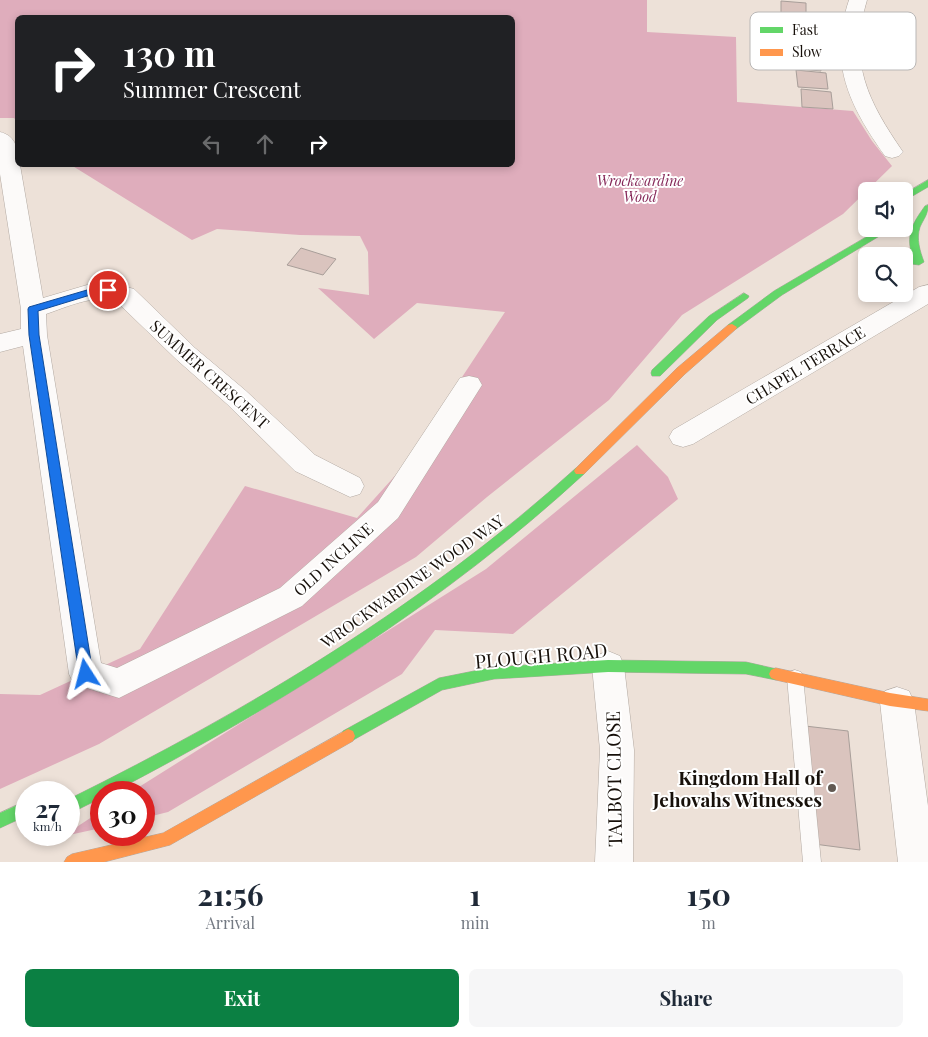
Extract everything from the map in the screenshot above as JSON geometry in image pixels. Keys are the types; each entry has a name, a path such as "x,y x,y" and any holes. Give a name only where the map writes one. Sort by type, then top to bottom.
{"main road":[{"path":"913,192 928,183"},
{"path":"913,214 928,207"},
{"path":"918,262 911,245 911,235 928,207"},
{"name":"WROCKWARDINE WOOD WAY","path":"80,801 191,742 313,670 411,605 500,542 744,317 781,290 871,237"},
{"path":"830,260 858,257"},
{"path":"913,260 928,270"},
{"path":"645,384 684,344 713,318 752,290"},
{"name":"PLOUGH ROAD","path":"72,862 167,845 439,684 494,673 608,666 746,668 795,677 912,704"},
{"path":"0,821 15,814"}],"street":[{"path":"853,70 855,85 869,116 892,152"},
{"path":"0,138 6,145 5,173 33,322"},
{"name":"SUMMER CRESCENT","path":"0,343 33,322 87,293 108,290 125,295 186,354 236,397 305,462 350,486"},
{"name":"CHAPEL TERRACE","path":"683,437 928,293"},
{"name":"OLD INCLINE","path":"33,322 86,674 119,683 291,597 388,510 469,385"},
{"name":"TALBOT CLOSE","path":"608,666 617,750 614,862"},
{"path":"912,704 917,862"}],"lane":[{"path":"795,677 812,862"}],"green space":[{"name":"Wrockwardine Wood","path":"0,0 647,0 647,32 736,37 737,102 853,111 872,141 892,166 876,182 858,182 858,199 843,214 682,315 609,400 487,497 416,557 99,744 0,789 0,694 40,695 140,649 245,486 357,518 402,468 505,312 417,303 374,339 318,288 369,295 368,252 360,236 300,235 217,229 192,240 74,167 515,167 515,15 15,15 14,118 0,118"},
{"path":"637,445 668,477 678,499 513,634 435,630 402,674 168,812 155,815 155,781 149,781 486,569"},
{"path":"90,818 90,830 80,833 80,825"}],"building":[{"path":"781,1 806,3 806,12 781,12"},
{"path":"796,70 826,73 828,89 798,87"},
{"path":"801,89 831,92 833,109 802,107"},
{"path":"301,248 336,259 323,275 287,265"},
{"name":"Kingdom Hall of Jehovahs Witnesses","path":"805,726 848,731 860,850 814,844"}],"traffic: fast":[{"path":"913,192 928,183"},
{"path":"913,261 919,262 913,239 915,227 928,208"},
{"path":"732,327 778,293 872,237"},
{"path":"656,373 713,318 744,296"},
{"path":"80,801 155,763 211,731 294,682 406,610 513,530 580,471"},
{"path":"348,736 439,684 494,673 608,666 746,668 776,674"},
{"path":"0,821 15,814"}],"traffic: slow":[{"path":"580,471 681,371 732,327"},
{"path":"776,674 909,703 928,705"},
{"path":"72,862 165,840 348,736"}],"place":[{"name":"Kingdom Hall of Jehovahs Witnesses","path":"832,788"}],"route":[{"path":"86,674 34,335 33,309 87,293 108,290"}]}
